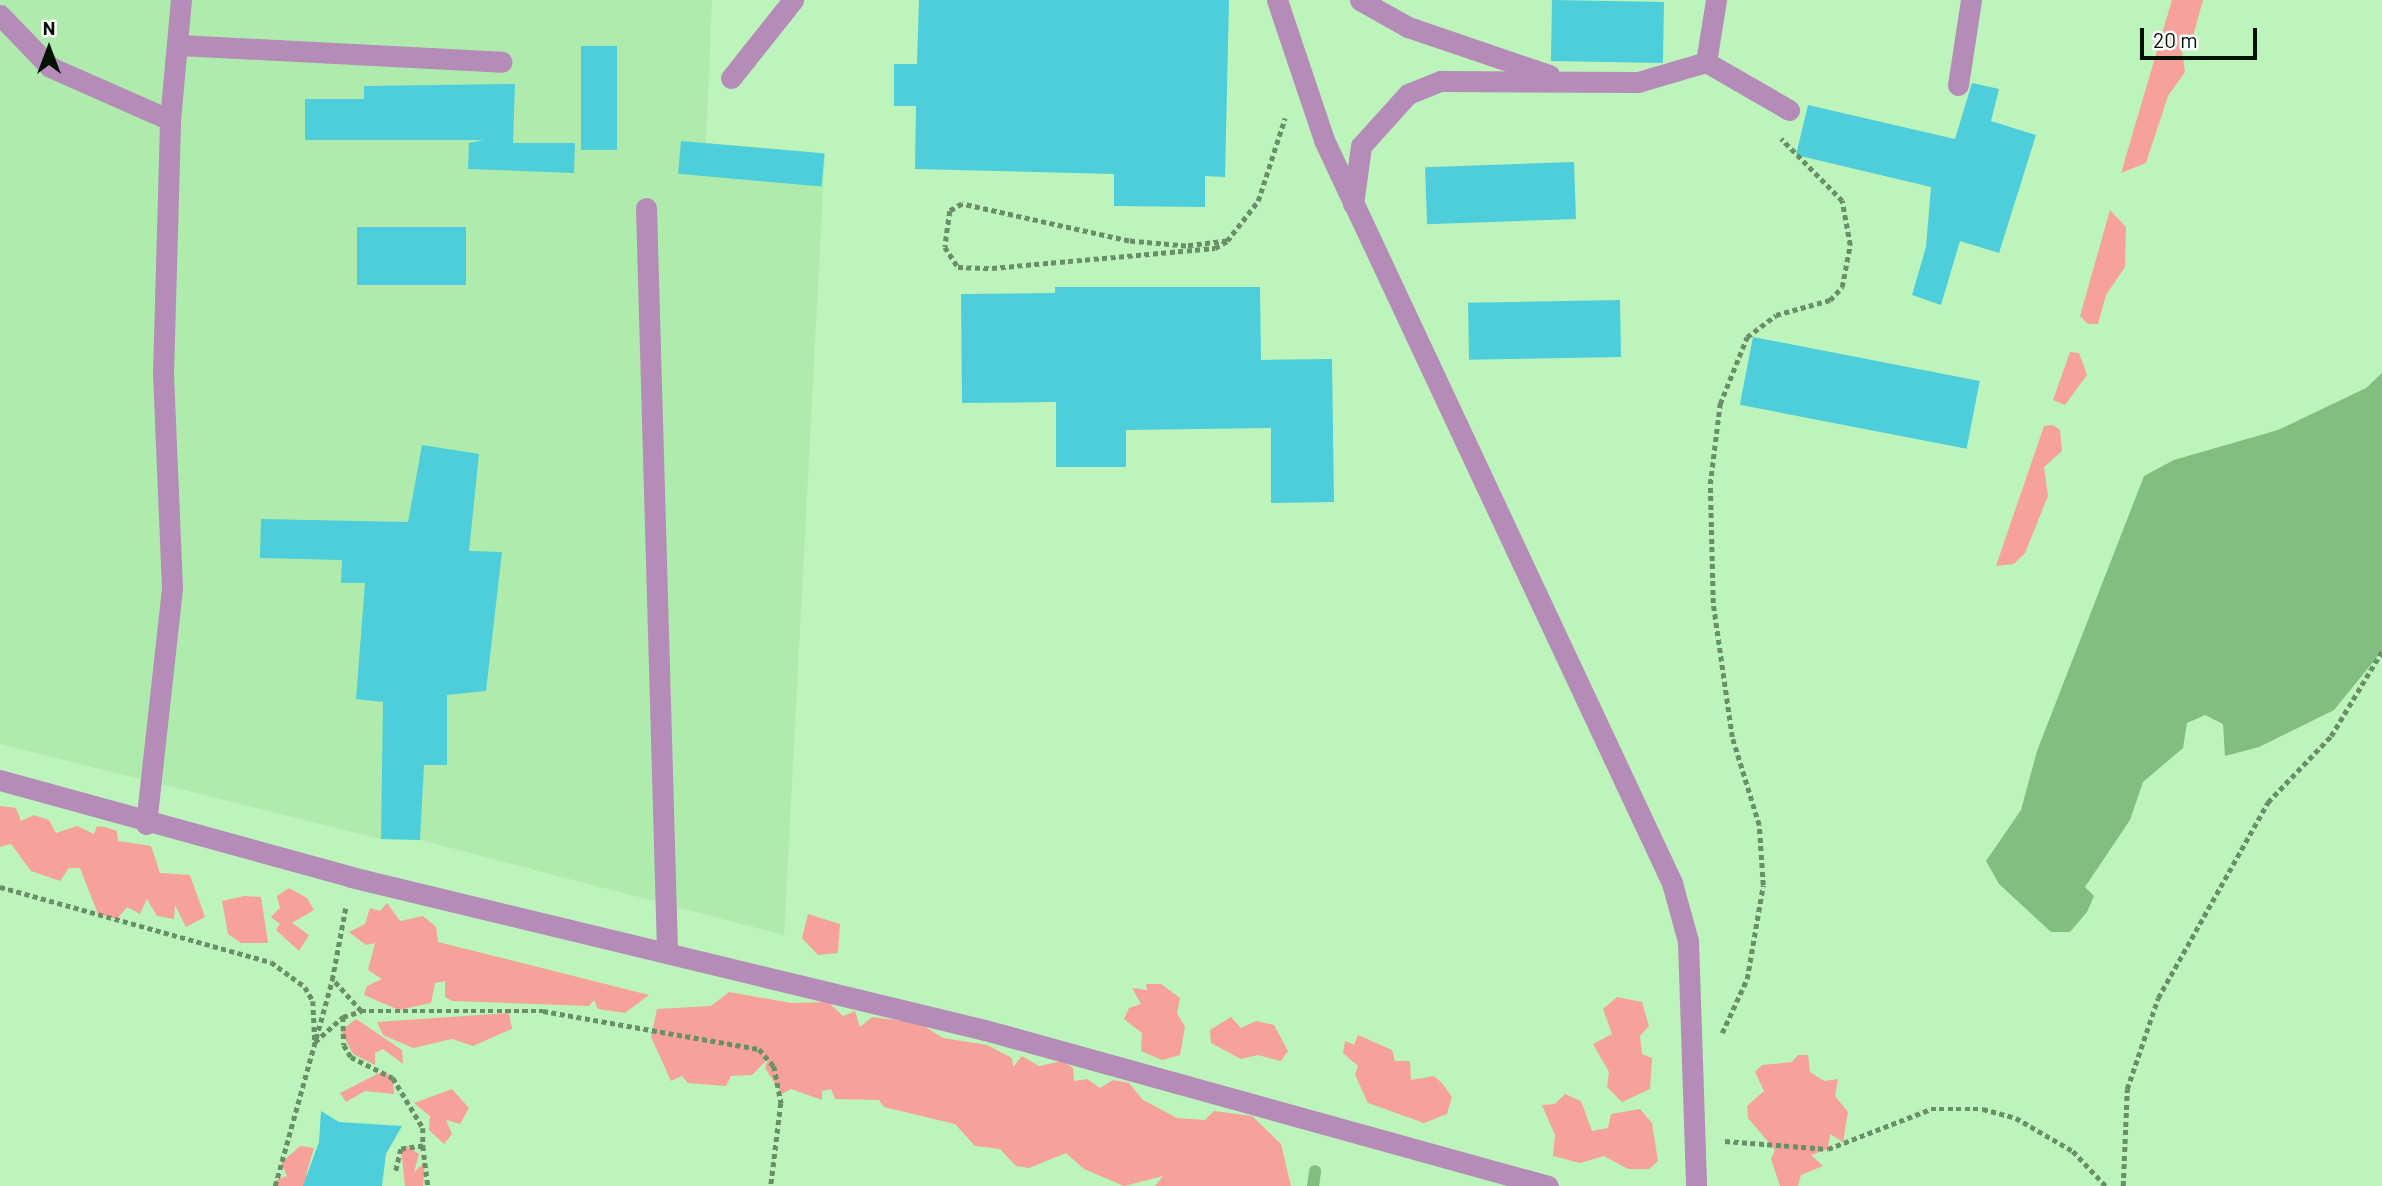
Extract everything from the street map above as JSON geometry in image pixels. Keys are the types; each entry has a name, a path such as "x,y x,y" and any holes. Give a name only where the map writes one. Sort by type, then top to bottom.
{"street":[{"path":"146,824 172,588 163,374 170,120 180,45 181,0"},
{"path":"731,78 793,0"},
{"path":"1277,0 1309,97 1353,206 1672,883 1688,942 1696,1186"},
{"path":"1360,0 1408,27 1581,85"},
{"path":"1706,62 1716,0"},
{"path":"1958,85 1971,0"},
{"path":"0,15 50,67 170,120"},
{"path":"180,45 502,62"},
{"path":"1353,206 1361,146 1408,94 1441,81 1581,85 1638,82 1706,62 1762,97 1789,110"},
{"path":"646,208 667,950"},
{"path":"0,780 146,824 351,877 667,950 985,1030 1548,1186"}],"path":[{"path":"1227,241 1139,242 962,204 950,211 945,247 958,267 1036,268 1187,255 1227,241 1258,201 1277,130 1309,97"},
{"path":"1719,1039 1747,979 1763,885 1759,825 1732,737 1713,603 1710,484 1720,404 1747,337 1776,315 1830,300 1842,287 1850,244 1842,201 1822,175 1787,149 1762,97"},
{"path":"2123,1186 2127,1089 2158,999 2268,802 2331,736 2382,651"},
{"path":"275,1186 332,979 351,877"},
{"path":"0,887 271,962 305,987 313,1001 315,1042"},
{"path":"332,979 361,1012"},
{"path":"315,1042 343,1017 361,1012 543,1011 673,1031 759,1049 774,1066 780,1103 771,1186"},
{"path":"343,1017 344,1045 351,1057 393,1078 423,1128 428,1186"},
{"path":"1693,1138 1828,1149 1931,1109 1983,1109 2016,1118 2073,1151 2106,1186"},
{"path":"396,1171 401,1149 423,1146"}],"shaded area":[{"path":"0,0 712,0 706,143 825,153 784,935 420,840 381,839 0,744"},
{"path":"2172,0 2203,0 2192,40 2182,51 2185,72 2168,96 2146,163 2121,173"},
{"path":"2110,210 2126,227 2125,267 2106,295 2098,324 2088,324 2080,316"},
{"path":"2070,352 2079,353 2087,375 2065,405 2053,400"},
{"path":"2382,373 2382,651 2334,710 2259,747 2225,756 2223,724 2205,715 2187,723 2183,748 2143,782 2130,820 2085,887 2094,896 2087,912 2070,932 2051,932 1999,884 1986,861 2021,810 2037,751 2144,476 2174,460 2278,430 2366,388"},
{"path":"2053,425 2060,430 2062,451 2044,467 2048,496 2025,553 2014,564 1996,566 2044,426"},
{"path":"0,806 16,808 21,821 34,815 49,820 56,833 77,826 94,834 97,826 105,827 117,831 118,841 151,846 160,873 190,875 205,917 186,927 175,905 174,919 157,916 147,899 140,914 127,907 117,919 98,914 80,868 69,868 60,881 31,871 11,844 0,847"},
{"path":"289,888 307,898 314,910 292,923 309,935 299,951 276,930 280,924 271,917 280,908 277,896"},
{"path":"244,896 261,897 268,943 241,943 228,934 222,901"},
{"path":"387,903 400,921 423,916 436,927 438,942 649,995 625,1013 598,1009 594,1000 589,1006 452,1001 445,997 445,981 435,983 431,1003 399,1010 364,995 367,986 382,979 368,970 375,943 366,945 349,932 365,924 370,908 380,911"},
{"path":"808,914 840,924 838,953 818,955 802,938"},
{"path":"1146,984 1161,984 1180,998 1177,1013 1185,1027 1180,1055 1162,1060 1141,1051 1142,1033 1124,1019 1129,1008 1141,1004 1132,988 1147,990"},
{"path":"729,992 791,1003 828,1002 843,1016 855,1011 860,1027 872,1017 919,1023 943,1038 987,1045 1012,1058 1013,1067 1022,1056 1039,1066 1062,1061 1073,1068 1074,1081 1087,1079 1100,1088 1113,1080 1129,1083 1143,1100 1177,1118 1205,1120 1214,1111 1252,1116 1281,1144 1291,1186 1155,1186 1163,1176 1124,1186 1084,1169 1066,1153 1029,1168 1016,1166 1000,1149 975,1146 955,1124 884,1107 879,1100 835,1099 831,1089 822,1091 822,1100 791,1089 782,1094 765,1068 768,1059 752,1075 731,1076 726,1086 688,1083 682,1076 671,1081 651,1037 657,1009 711,1006"},
{"path":"1617,997 1642,1002 1649,1026 1640,1036 1642,1054 1652,1058 1650,1089 1622,1102 1607,1087 1609,1072 1593,1044 1612,1034 1603,1009"},
{"path":"509,1013 512,1029 473,1046 452,1039 413,1048 383,1035 377,1022"},
{"path":"1231,1017 1241,1028 1256,1021 1274,1025 1288,1051 1281,1061 1258,1055 1241,1059 1211,1043 1210,1030"},
{"path":"356,1019 402,1050 403,1064 383,1049 375,1053 375,1065 353,1054 341,1031"},
{"path":"1358,1035 1392,1050 1395,1061 1410,1061 1411,1080 1434,1076 1442,1083 1452,1097 1447,1114 1424,1123 1368,1103 1355,1075 1358,1066 1343,1053 1345,1041 1354,1045"},
{"path":"1798,1055 1808,1055 1810,1072 1824,1081 1838,1079 1835,1096 1848,1112 1843,1142 1830,1134 1828,1149 1811,1155 1823,1166 1801,1175 1798,1186 1780,1186 1771,1159 1775,1150 1748,1118 1747,1106 1764,1091 1755,1072 1762,1065 1792,1062"},
{"path":"383,1071 393,1078 394,1094 365,1091 346,1102 340,1093"},
{"path":"452,1089 469,1108 460,1124 446,1120 452,1134 444,1144 429,1130 430,1116 414,1103"},
{"path":"1565,1094 1581,1101 1592,1131 1608,1128 1611,1114 1640,1109 1652,1123 1658,1161 1649,1169 1628,1169 1604,1156 1580,1163 1553,1156 1555,1135 1542,1105 1555,1104"},
{"path":"300,1146 314,1148 306,1175 318,1186 278,1186 276,1180 287,1176 281,1163"},
{"path":"407,1146 419,1154 414,1172 425,1162 423,1186 405,1186 401,1149"}],"building":[{"path":"919,0 1229,0 1225,177 1205,176 1205,207 1114,206 1114,174 915,169 916,106 894,106 894,64 917,64"},
{"path":"1552,0 1664,2 1663,63 1551,61"},
{"path":"581,46 617,46 617,150 581,150"},
{"path":"1972,83 1999,89 1991,121 2036,135 1999,253 1960,241 1941,305 1912,295 1926,247 1931,187 1796,155 1808,105 1955,139"},
{"path":"515,84 513,143 575,143 574,173 468,169 469,143 484,140 305,140 305,99 364,99 364,86"},
{"path":"681,141 824,154 822,186 678,174"},
{"path":"1574,162 1576,219 1427,224 1425,167"},
{"path":"357,227 466,227 466,285 357,285"},
{"path":"1055,287 1260,287 1261,360 1332,359 1334,502 1271,503 1271,428 1126,430 1126,467 1056,467 1056,402 962,403 961,294 1055,293"},
{"path":"1620,300 1621,357 1469,360 1468,303"},
{"path":"1753,337 1980,381 1967,449 1740,405"},
{"path":"422,445 479,454 469,551 502,552 486,691 447,695 447,765 424,765 420,840 381,839 383,702 356,699 365,583 341,583 342,560 260,558 261,519 408,522"},
{"path":"321,1111 339,1122 402,1126 386,1154 382,1186 303,1186 319,1142"}],"waterway":[{"path":"1313,1186 1315,1171"}]}
